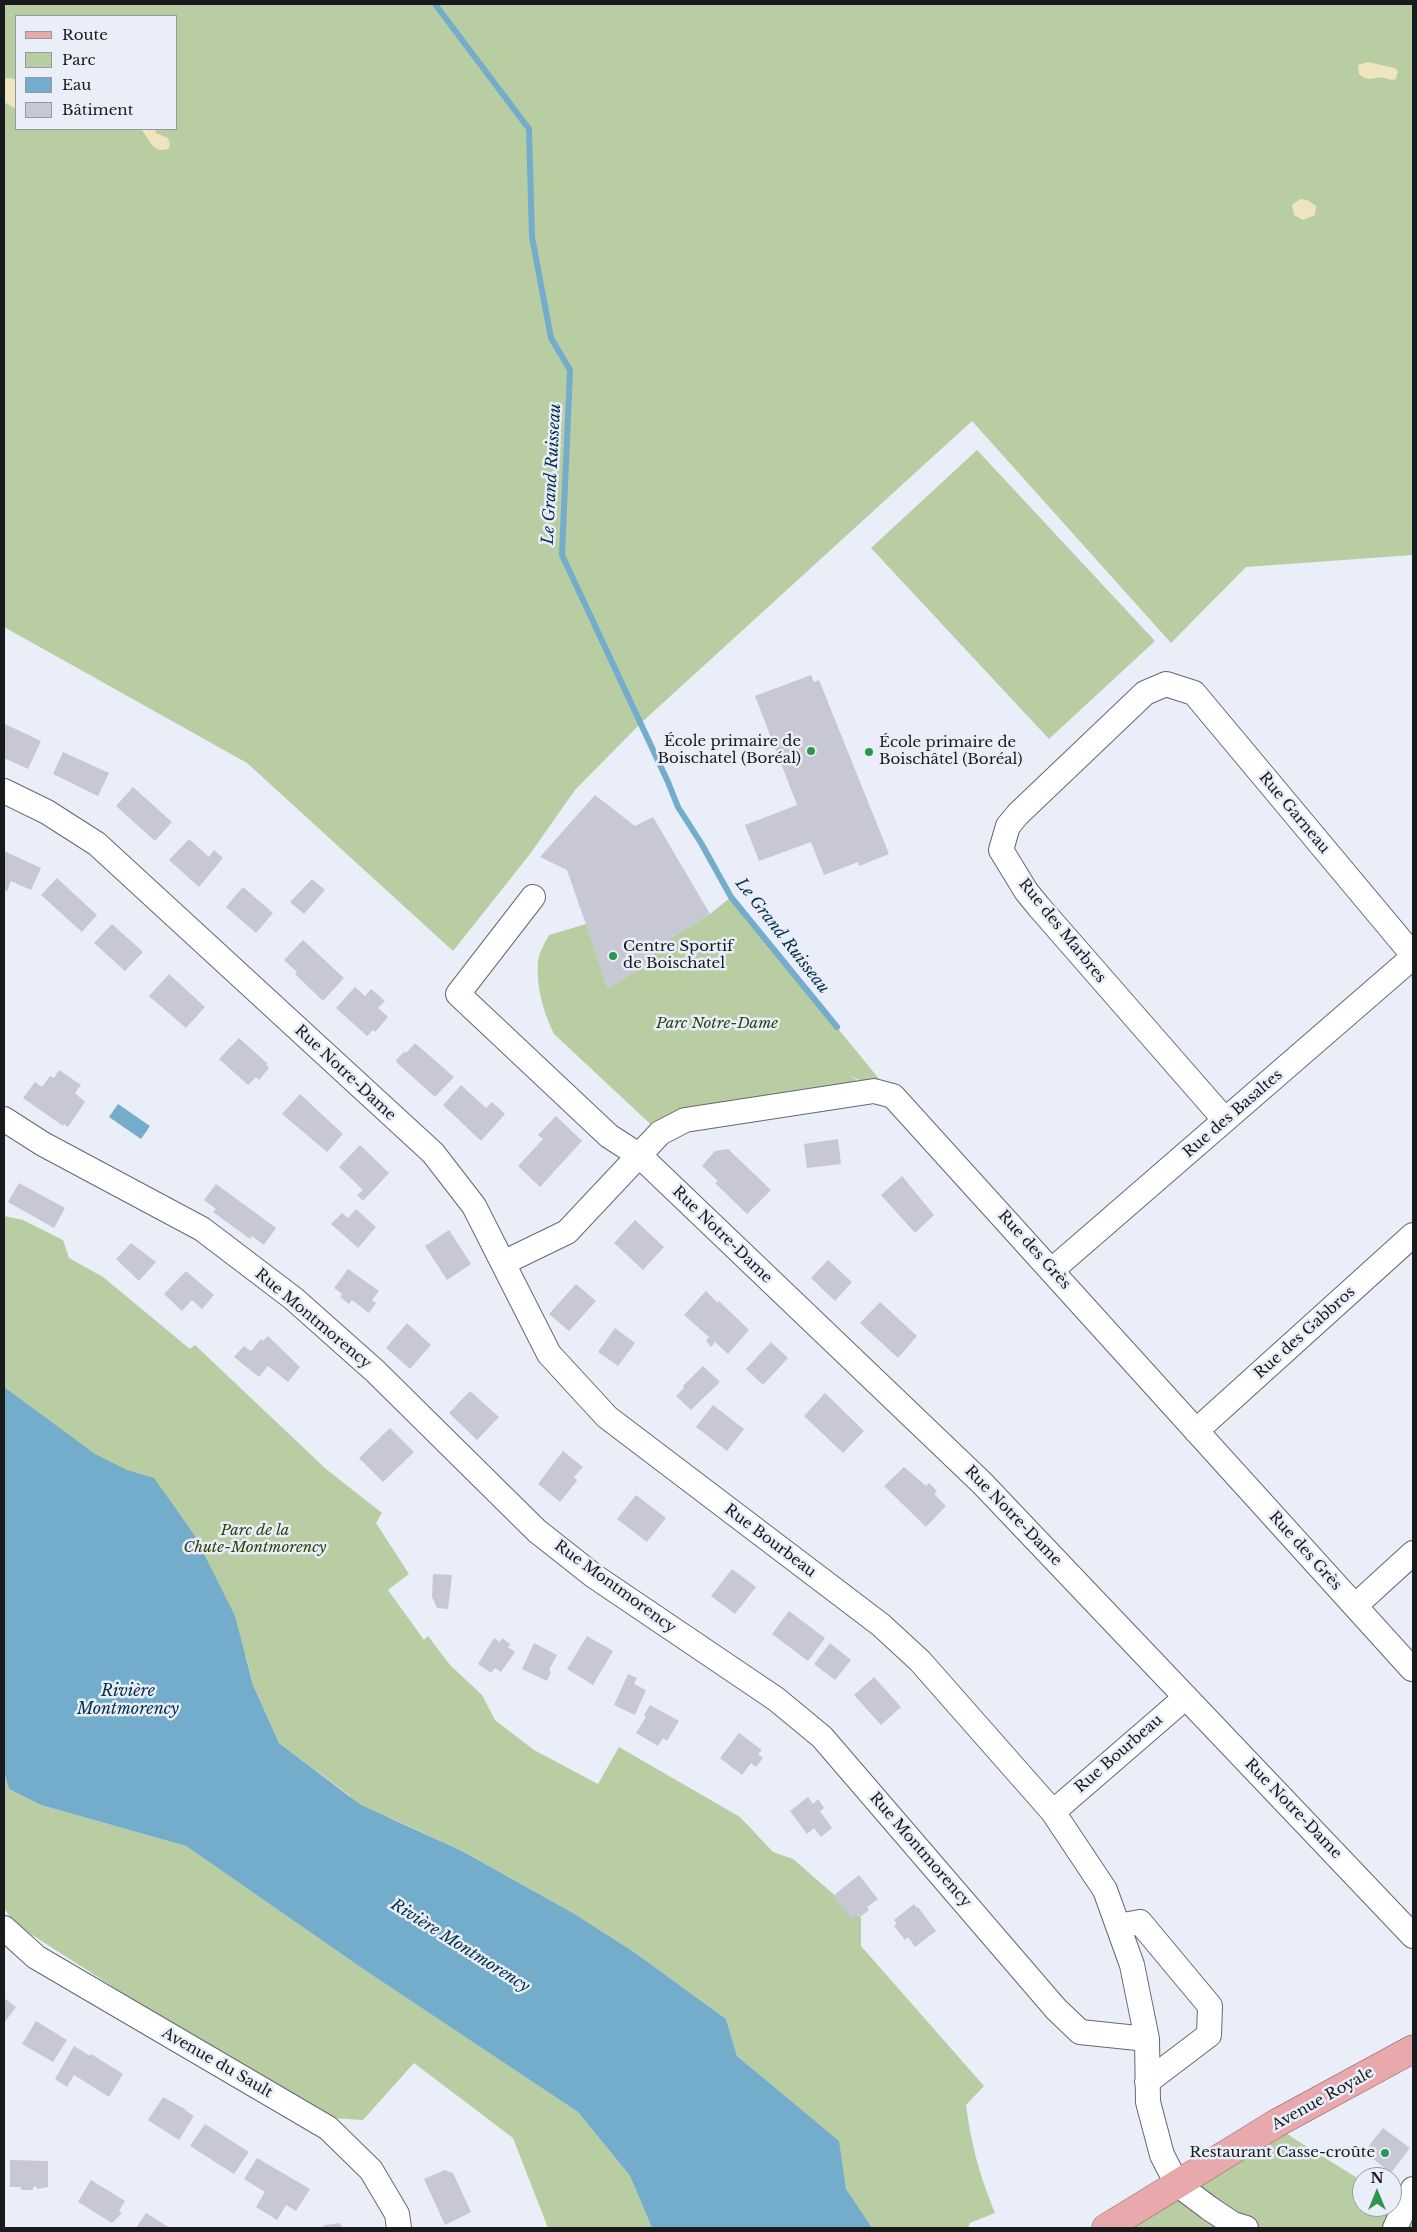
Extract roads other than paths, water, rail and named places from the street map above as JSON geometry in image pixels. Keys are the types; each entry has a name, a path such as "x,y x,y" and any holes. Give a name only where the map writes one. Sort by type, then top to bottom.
{"main road":[{"name":"Avenue Royale","path":"1106,2228 1276,2124 1413,2049"}],"street":[{"name":"Rue Garneau","path":"1166,684 1194,693 1413,956"},
{"name":"Rue des Marbres","path":"1166,684 1145,693 1018,814 1008,826 1001,850 1032,899 1225,1120"},
{"name":"Rue Notre-Dame","path":"4,791 47,812 98,844 433,1153 474,1206 503,1263"},
{"name":"Rue Notre-Dame","path":"533,896 458,994 609,1136 640,1156 982,1482 1413,1936"},
{"name":"Rue des Basaltes","path":"1052,1270 1413,956"},
{"name":"Rue des Grès","path":"640,1156 660,1133 685,1120 874,1091 893,1096 1412,1669"},
{"name":"Rue Montmorency","path":"4,1119 43,1144 202,1229 294,1299 374,1371 538,1531 594,1576 776,1699 822,1737 1056,2009 1080,2032 1146,2039"},
{"path":"503,1263 567,1232 640,1156"},
{"name":"Rue des Gabbros","path":"1196,1431 1413,1235"},
{"name":"Rue Bourbeau","path":"503,1263 549,1354 607,1418 881,1625 920,1661 1053,1812 1105,1890 1132,1965 1146,2039 1148,2102 1162,2155 1177,2184 1233,2224 1246,2228"},
{"path":"1354,1606 1413,1553"},
{"name":"Rue Bourbeau","path":"1053,1812 1186,1697"},
{"path":"1118,1926 1140,1922 1210,2006 1209,2035 1147,2082"},
{"name":"Avenue du Sault","path":"4,1928 36,1957 328,2128 371,2170 397,2214 399,2228"},
{"path":"1395,2228 1413,2189"}],"water":[{"path":"118,1104 150,1126 141,1139 109,1117"},
{"name":"Rivière Montmorency","path":"4,1387 95,1454 127,1470 154,1478 195,1536 235,1616 253,1685 279,1743 361,1805 460,1850 573,1913 634,1952 726,2019 737,2056 839,2141 846,2189 872,2228 652,2228 630,2176 578,2112 366,1971 186,1846 41,1805 9,1789 4,1772"}],"waterway":[{"name":"Le Grand Ruisseau","path":"435,4 529,129 532,237 551,338 570,370 562,555 678,807 701,843 731,897 837,1027"}],"place":[{"name":"École primaire de Boischatel (Boréal)","path":"811,751"},
{"name":"École primaire de Boischâtel (Boréal)","path":"869,752"},
{"name":"Centre Sportif de Boischatel","path":"613,956"},
{"name":"Restaurant Casse-croûte","path":"1385,2153"}],"park label":[{"name":"Parc Notre-Dame","path":"717,1024"},
{"name":"Parc de la Chute-Montmorency","path":"255,1540"}]}
